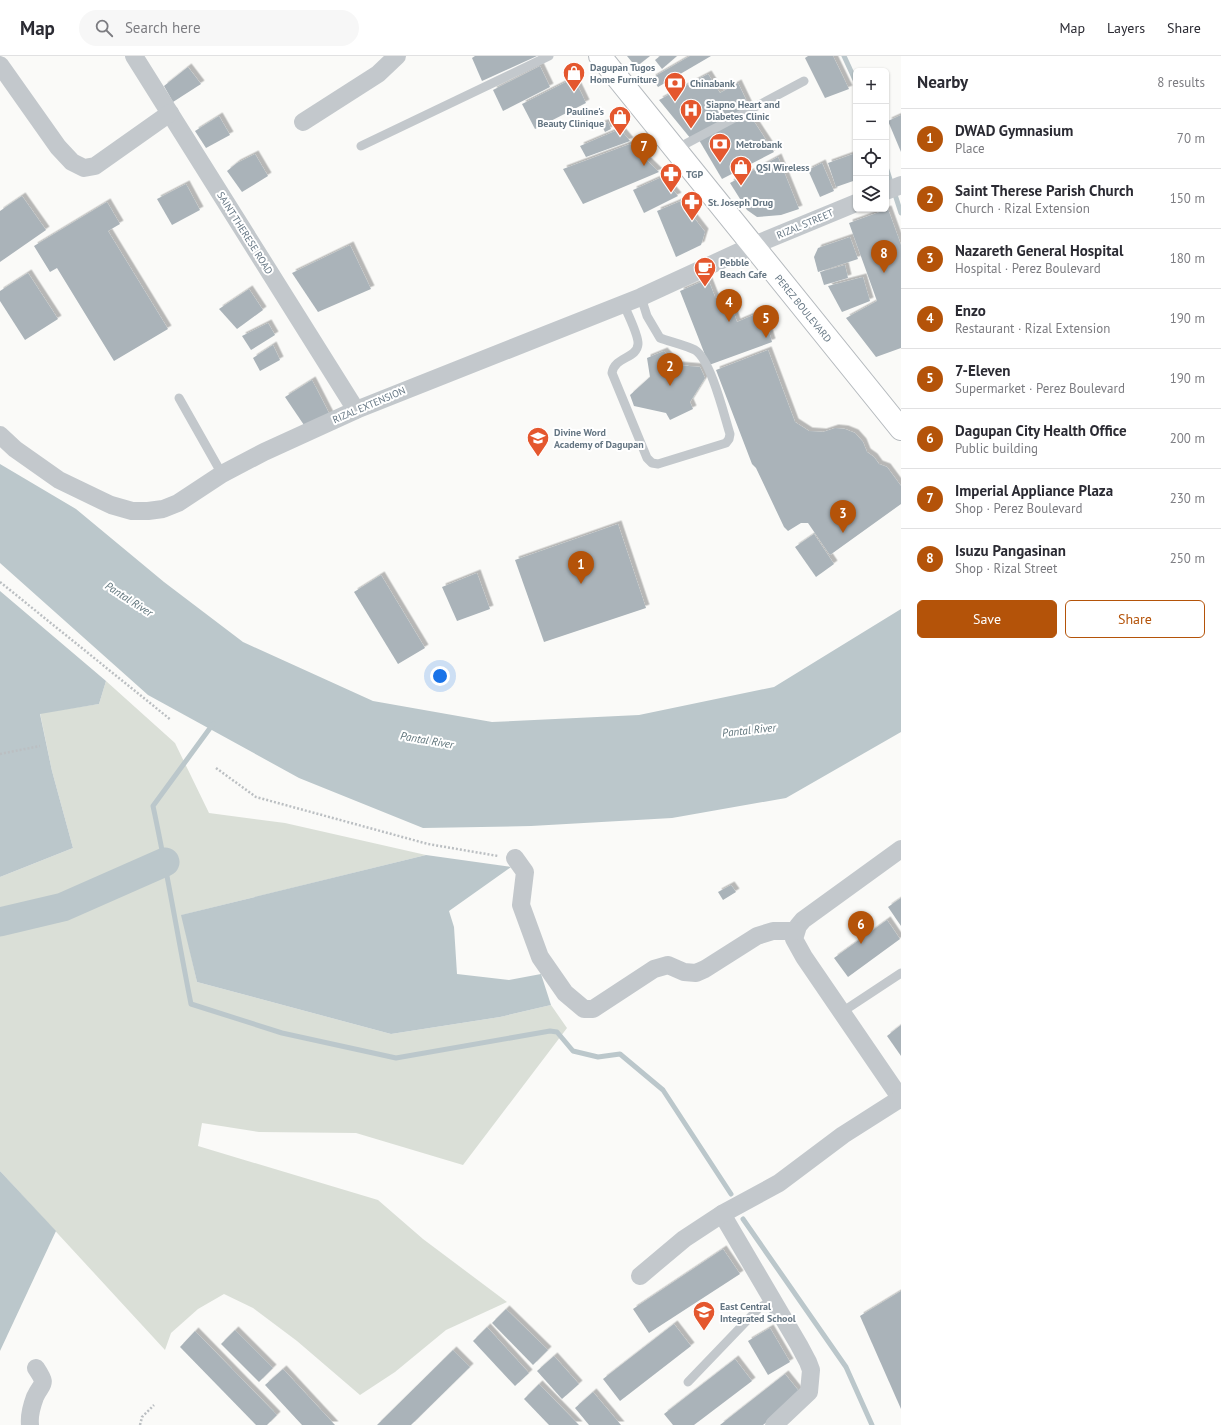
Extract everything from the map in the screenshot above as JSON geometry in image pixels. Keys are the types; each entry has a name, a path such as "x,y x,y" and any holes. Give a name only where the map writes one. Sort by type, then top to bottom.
{"main road":[{"name":"PEREZ BOULEVARD","path":"606,58 676,149 901,429"}],"street":[{"name":"SAINT THERESE ROAD","path":"134,56 356,410"},
{"path":"303,122 378,74 397,56"},
{"path":"0,65 58,147 72,162 84,168 95,166 170,113"},
{"path":"889,190 901,185"},
{"name":"RIZAL STREET","path":"754,246 853,204"},
{"name":"RIZAL EXTENSION","path":"0,435 16,449 59,480 111,505 132,511 163,509 178,503 222,474 264,452 356,410 641,297 754,246"},
{"path":"640,1276 684,1239 722,1214 779,1183 900,1095 842,1012 794,939 798,926 803,920 901,849"},
{"path":"515,858 524,872 521,905 540,957 565,992 584,1009 593,1009 654,969 668,965 684,972 696,973 705,969 757,936 773,931 796,931"},
{"path":"722,1214 799,1345 811,1370 809,1392 774,1425"},
{"path":"30,1425 30,1418 36,1396 43,1386 43,1378 36,1368"}],"lane":[{"path":"361,146 549,56"},
{"path":"676,149 804,81"},
{"path":"623,303 637,338 638,345 635,352 613,367 612,373 648,458 652,463 658,464 726,443 730,434 716,388 704,360 695,350 660,338 647,316 641,297"},
{"path":"179,398 222,474"},
{"path":"842,1012 901,973"},
{"path":"688,1382 760,1307 773,1301"}],"path":[{"path":"0,582 171,720"},
{"path":"0,754 40,746"},
{"path":"216,768 256,797 428,844 515,858"},
{"path":"140,1425 142,1417 154,1405"}],"shaded area":[{"path":"106,681 175,743 209,813 285,823 426,855 182,915 197,982 391,1034 500,1017 551,1005 567,1028 463,1165 356,1133 259,1132 202,1123 198,1146 378,1200 423,1239 507,1302 446,1330 395,1372 360,1395 297,1341 253,1308 224,1294 198,1309 171,1333 165,1350 0,1171 0,877 73,848 52,771 40,713 99,704"}],"water":[{"name":"Pantal River","path":"0,464 76,509 164,582 243,642 373,701 492,722 639,715 774,687 901,609 901,732 786,798 672,818 531,826 423,828 299,778 148,695 0,563"},
{"path":"0,591 106,681 99,704 40,714 52,771 73,848 0,877"},
{"path":"426,855 511,867 449,911 454,927 457,974 509,980 541,974 551,1005 500,1017 391,1034 197,982 181,915"},
{"path":"0,1171 56,1231 0,1351"}],"building":[{"path":"475,56 537,56 482,81 472,58"},
{"path":"627,56 650,56 636,67"},
{"path":"660,56 677,56 662,69 655,60"},
{"path":"690,56 711,56 658,87 652,78"},
{"path":"808,56 833,56 849,89 825,98 805,58"},
{"path":"540,66 550,87 503,111 493,90"},
{"path":"188,67 201,84 173,102 164,86"},
{"path":"708,74 720,93 738,83 749,106 691,139 659,100"},
{"path":"574,78 586,103 535,129 522,104"},
{"path":"749,114 774,152 722,179 699,140"},
{"path":"901,115 901,152 889,123 889,121"},
{"path":"219,116 230,135 206,148 195,131"},
{"path":"608,122 611,129 605,132 601,124"},
{"path":"620,129 630,141 586,157 580,146"},
{"path":"630,144 659,172 583,204 563,169"},
{"path":"255,154 268,176 242,192 227,171 237,163"},
{"path":"853,154 853,181 836,187 828,163"},
{"path":"778,157 799,209 781,215 757,217 747,210 730,183"},
{"path":"822,163 834,191 820,197 808,170"},
{"path":"662,177 678,196 644,213 633,190"},
{"path":"186,184 200,210 172,225 157,199"},
{"path":"22,196 46,230 0,262 0,211"},
{"path":"681,201 705,232 701,245 676,257 657,211"},
{"path":"107,202 120,224 108,231 168,329 114,361 57,268 50,272 34,246"},
{"path":"880,212 889,212 901,245 901,348 876,357 846,318 877,301 849,223"},
{"path":"850,237 858,259 818,272 814,257 818,248"},
{"path":"350,245 371,289 318,312 292,273"},
{"path":"845,265 848,278 824,285 820,272"},
{"path":"28,273 58,319 25,340 0,301 0,291"},
{"path":"863,277 870,301 842,312 828,286"},
{"path":"708,279 715,297 731,304 737,322 763,311 772,342 709,365 680,291"},
{"path":"249,289 263,310 237,329 219,309"},
{"path":"268,323 275,335 251,350 242,336"},
{"path":"273,345 280,360 260,371 253,358"},
{"path":"768,350 795,422 809,431 823,432 835,428 845,429 855,433 863,442 867,452 874,457 879,464 887,467 901,486 901,504 830,555 808,523 801,523 788,531 784,527 756,468 752,464 716,370"},
{"path":"664,351 677,365 700,367 705,378 690,402 693,409 670,420 666,413 634,406 630,395 650,377 647,358"},
{"path":"312,380 331,417 306,428 285,397"},
{"path":"618,524 646,608 544,642 515,560"},
{"path":"814,534 834,564 816,577 795,547"},
{"path":"477,573 490,609 457,621 442,587"},
{"path":"381,575 425,648 398,664 354,592"},
{"path":"731,885 736,892 723,900 718,892"},
{"path":"901,898 901,926 888,907"},
{"path":"887,920 900,939 848,977 834,958"},
{"path":"901,1025 901,1056 887,1036"},
{"path":"723,1249 740,1274 649,1333 633,1309"},
{"path":"901,1291 901,1409 860,1316"},
{"path":"506,1309 548,1350 533,1365 492,1323"},
{"path":"674,1324 691,1346 620,1401 603,1379"},
{"path":"487,1327 529,1373 515,1386 473,1341"},
{"path":"770,1328 790,1362 768,1375 748,1341"},
{"path":"235,1330 273,1368 259,1382 221,1344"},
{"path":"195,1331 277,1415 267,1425 256,1425 180,1347"},
{"path":"453,1350 470,1367 411,1425 377,1425"},
{"path":"554,1356 579,1384 562,1399 537,1371"},
{"path":"735,1359 752,1381 694,1425 673,1425 664,1414"},
{"path":"283,1369 335,1425 302,1425 265,1385"},
{"path":"785,1374 802,1395 763,1425 720,1425"},
{"path":"539,1384 579,1425 549,1425 524,1399"},
{"path":"593,1392 621,1425 589,1425 575,1408"}],"waterway":[{"path":"844,56 853,76"},
{"path":"889,176 901,213"},
{"path":"213,724 153,806 191,1004 282,1033 396,1058 550,1031 557,1032 573,1051 598,1057 620,1054 663,1090 731,1194"},
{"path":"0,922 63,907 165,862"},
{"path":"743,1219 846,1367 872,1425"}],"place":[{"name":"Dagupan Tugos Home Furniture","path":"574,92"},
{"name":"Chinabank","path":"675,102"},
{"name":"Siapno Heart and Diabetes Clinic","path":"691,130"},
{"name":"Pauline's Beauty Clinique","path":"620,136"},
{"name":"Metrobank","path":"720,164"},
{"name":"Imperial Appliance Plaza","path":"644,166"},
{"name":"QSI Wireless","path":"741,186"},
{"name":"TGP","path":"671,194"},
{"name":"St. Joseph Drug","path":"692,222"},
{"name":"Isuzu Pangasinan","path":"884,273"},
{"name":"Pebble Beach Cafe","path":"705,288"},
{"name":"Enzo","path":"729,322"},
{"name":"7-Eleven","path":"766,338"},
{"name":"Saint Therese Parish Church","path":"670,386"},
{"name":"Divine Word Academy of Dagupan","path":"538,458"},
{"name":"Nazareth General Hospital","path":"843,533"},
{"name":"DWAD Gymnasium","path":"581,584"},
{"name":"Dagupan City Health Office","path":"861,944"},
{"name":"East Central Integrated School","path":"704,1332"}]}
